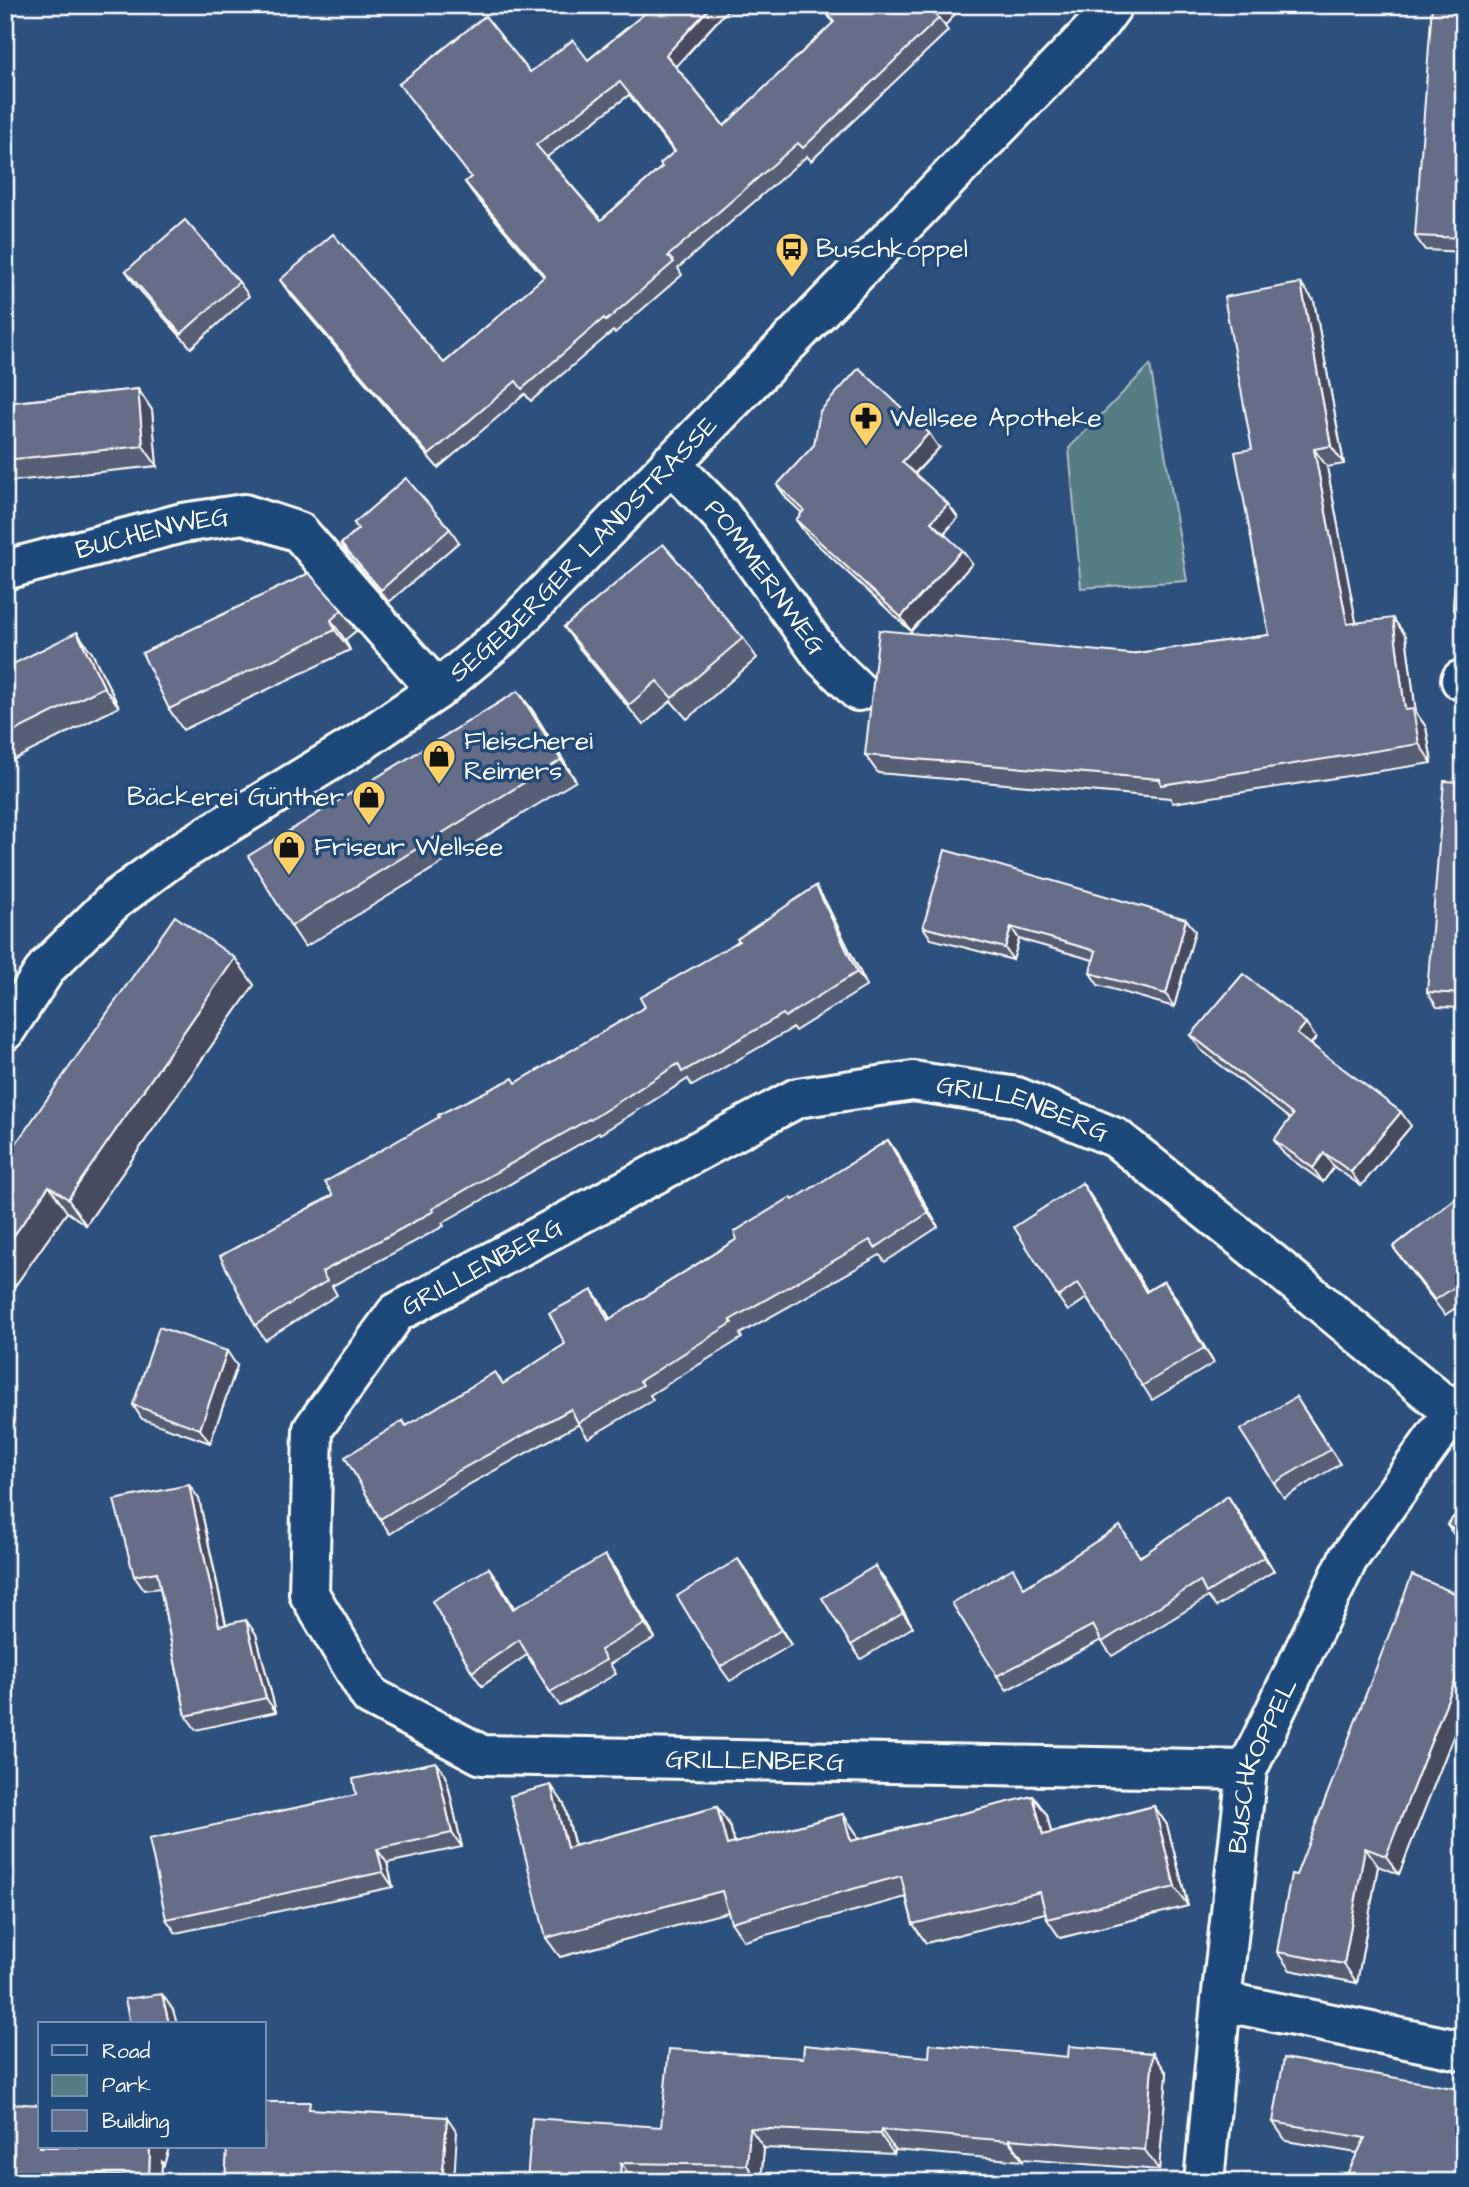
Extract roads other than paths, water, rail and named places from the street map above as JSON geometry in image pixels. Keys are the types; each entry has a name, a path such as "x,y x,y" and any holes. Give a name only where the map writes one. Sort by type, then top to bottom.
{"street":[{"name":"SEGEBERGER LANDSTRASSE","path":"5,1031 47,967 115,900 176,855 358,744 438,690 508,631 1099,24 1113,5"},
{"name":"POMMERNWEG","path":"670,463 721,515 823,657 858,691"},
{"name":"BUCHENWEG","path":"5,570 182,523 244,514 299,532 438,690"},
{"name":"GRILLENBERG","path":"1247,1770 482,1755 370,1696 309,1594 313,1429 396,1313 797,1098 913,1081 1017,1097 1116,1138 1458,1407"},
{"name":"BUSCHKOPPEL","path":"1203,2182 1247,1770 1348,1559 1458,1407"},
{"path":"1221,2001 1464,2051"}],"place":[{"name":"Buschkoppel","path":"792,279"},
{"name":"Wellsee Apotheke","path":"866,448"},
{"name":"Fleischerei Reimers","path":"439,786"},
{"name":"Bäckerei Günther","path":"369,827"},
{"name":"Friseur Wellsee","path":"289,877"}]}
